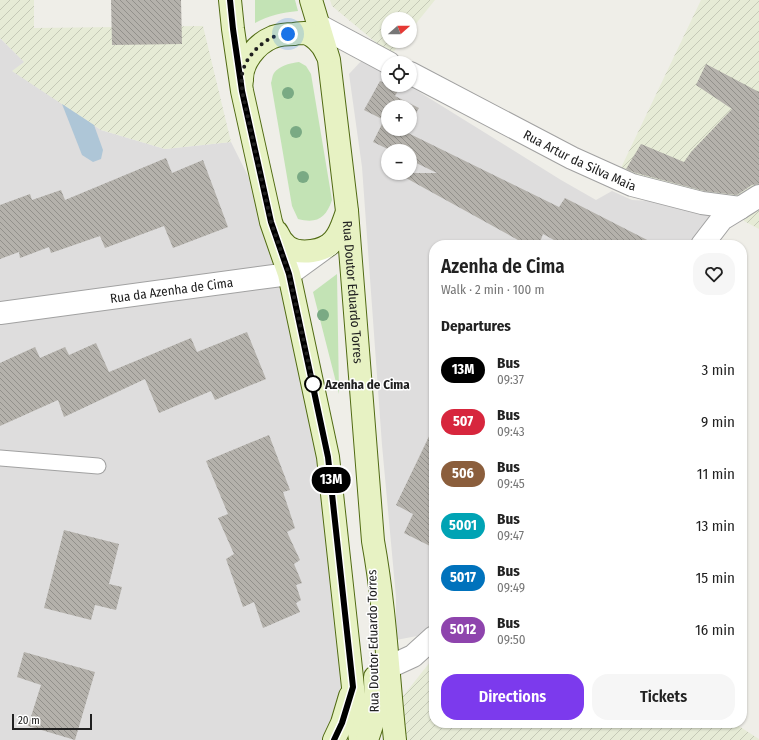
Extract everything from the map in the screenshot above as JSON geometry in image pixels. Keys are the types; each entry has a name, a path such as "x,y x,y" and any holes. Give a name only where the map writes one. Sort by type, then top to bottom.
{"main road":[{"name":"Rua Doutor Eduardo Torres","path":"230,0 242,91 271,222 289,274 328,457 360,740"},
{"name":"Rua Doutor Eduardo Torres","path":"311,0 329,60 347,211 373,541 381,584 395,740"},
{"name":"Rua Doutor Eduardo Torres","path":"242,91 244,65 253,52 273,37 305,33 317,40 324,48 329,60"},
{"name":"Rua Doutor Eduardo Torres","path":"271,222 279,237 288,247 298,251 311,251 333,242 340,231 347,211"},
{"name":"Rua Doutor Eduardo Torres","path":"367,740 376,713 377,698 371,628 370,585 373,541"},
{"path":"334,740 342,723 353,687"}],"street":[{"path":"320,26 381,59"},
{"name":"Rua Artur da Silva Maia","path":"417,78 572,158 632,185 702,203 740,208"},
{"path":"706,240 722,219 759,196"},
{"name":"Rua da Azenha de Cima","path":"0,313 289,274 333,242"},
{"path":"389,667 413,656 429,642"}],"lane":[{"path":"0,458 98,466"},
{"path":"393,717 402,740"}],"shaded area":[{"name":"Azenha de Cima","path":"0,38 25,62 13,71 101,130 165,149 231,142 271,222 289,274 353,687 334,740 0,740"},
{"path":"364,58 381,69 381,92 417,92 417,91 596,200 612,191 632,200 707,204 740,208 707,240 429,240 429,626 417,636 396,640 396,597 382,445 362,167 349,74"}],"green space":[{"path":"0,0 34,0 34,28 203,26 231,142 165,149 101,130 12,71 24,62 0,38"},
{"path":"255,0 295,0 298,11 276,15 255,23"},
{"path":"330,0 435,0 417,22 417,12 381,12 381,47 332,6"},
{"path":"701,0 759,0 759,229 744,221 740,208 618,174"},
{"path":"383,48 396,48 391,55"},
{"path":"299,62 306,66 311,74 332,200 324,215 316,220 310,221 298,219 292,206 271,83 273,74 279,68 288,64"},
{"path":"337,274 339,394 313,292"},
{"path":"429,663 429,728 742,728 759,740 402,740 396,705"}],"water":[{"path":"62,104 94,125 103,150 101,159 93,162 82,155"}],"building":[{"path":"111,0 181,0 182,44 112,45"},
{"path":"706,64 759,92 759,184 752,185 737,195 704,191 626,169 641,144 684,162 691,152 732,109 696,85"},
{"path":"380,81 381,92 397,92 395,96 403,100 381,100 381,118 364,110"},
{"path":"381,126 381,136 414,136 559,207 565,198 647,240 554,240 543,234 541,240 518,240 410,180 417,180 417,173 437,173 417,163 417,144 381,144 381,146 373,142"},
{"path":"166,158 172,173 203,160 228,227 173,248 164,226 105,248 100,236 51,253 49,247 20,258 19,252 0,259 0,205 30,194 32,200 61,190 65,200"},
{"path":"247,332 266,379 215,400 211,391 159,413 145,379 64,417 58,400 0,426 0,363 35,347 40,358 65,347 69,355 96,343 109,372 191,338 197,352"},
{"path":"269,435 290,490 283,492 295,528 287,532 300,560 294,564 302,583 296,585 301,600 296,603 300,612 263,628 254,602 243,607 226,559 234,554 218,518 228,514 206,461"},
{"path":"429,436 429,546 404,533 413,514 396,505"},
{"path":"64,530 119,544 109,584 122,587 116,610 95,605 91,620 44,608"},
{"path":"24,652 95,672 75,740 28,726 41,685 17,677"}],"bus line":[{"name":"13M","path":"230,0 242,91 271,222 289,274 328,457 353,687 342,723 334,740"}],"place":[{"name":"Azenha de Cima","path":"313,384"}],"route":[{"path":"288,34 273,37 253,52 244,65 242,91 271,222 289,274 313,384"}]}
